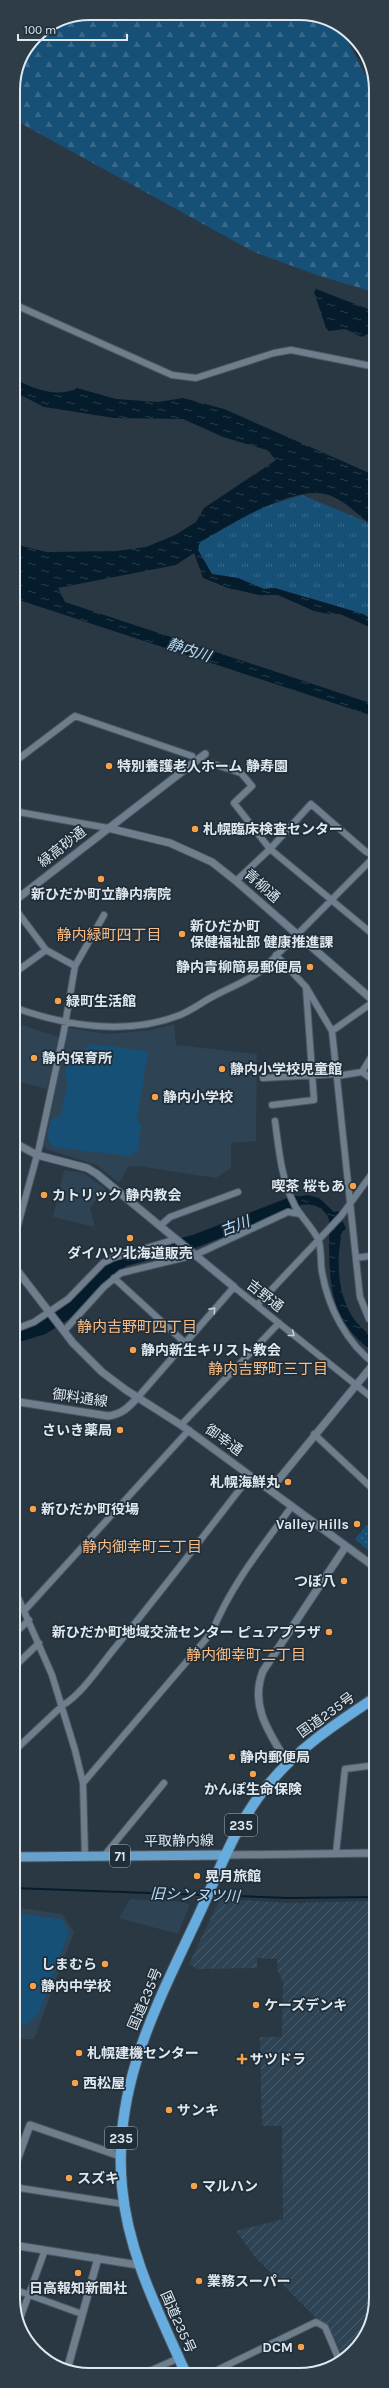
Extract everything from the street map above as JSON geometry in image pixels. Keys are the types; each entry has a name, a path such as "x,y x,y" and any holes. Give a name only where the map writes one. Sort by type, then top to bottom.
{"highway":[{"name":"国道235号","path":"183,2368 138,2265 123,2204 120,2156 124,2114 136,2059 153,2014 226,1855 258,1797 288,1762 310,1742 369,1702"}],"main road":[{"name":"平取静内線","path":"20,1857 226,1855"}],"street":[{"path":"20,307 172,375 196,378 274,353 291,350 369,367"},
{"path":"20,758 75,716 192,756"},
{"path":"206,758 241,773 252,786 234,803 270,849 369,931"},
{"name":"緑高砂通","path":"20,897 108,828 206,758"},
{"path":"236,881 270,849 311,804 369,853"},
{"path":"20,812 108,828"},
{"name":"青柳通","path":"108,828 170,843 212,862 369,996"},
{"path":"20,1008 66,1023 128,1026 149,1024 174,1017 248,979 276,955 296,933 332,901 369,862"},
{"path":"20,915 46,950 74,966"},
{"path":"20,1217 37,1155 66,1023 74,966 104,915"},
{"path":"20,969 46,950"},
{"path":"276,955 306,987 332,1031 356,1258 364,1308 369,1319"},
{"path":"272,1105 314,1100 306,987"},
{"path":"332,1031 369,1005"},
{"path":"362,1072 369,1060"},
{"path":"263,1078 337,1075 362,1072 369,1077"},
{"path":"275,1121 278,1153 290,1196 296,1208 319,1240 325,1289 332,1310 347,1333 369,1357"},
{"path":"20,1146 37,1155 88,1168 234,1287"},
{"path":"257,1305 325,1234 351,1204 369,1179"},
{"path":"160,1226 170,1217 238,1192"},
{"path":"63,1330 114,1278 121,1273 193,1253 288,1212 300,1214"},
{"path":"20,1328 27,1326 50,1313 68,1299 103,1263 113,1258 178,1240"},
{"path":"356,1258 369,1256"},
{"path":"20,1274 50,1313"},
{"path":"114,1278 184,1342"},
{"name":"吉野通","path":"138,1397 184,1342 234,1287 369,1395"},
{"name":"御幸通","path":"50,1313 63,1330 102,1372 189,1430 369,1563"},
{"path":"181,1425 279,1323"},
{"path":"270,1490 314,1434 369,1370"},
{"name":"御料通線","path":"20,1403 108,1416 125,1411 138,1397"},
{"path":"24,1611 189,1430"},
{"path":"314,1434 369,1485"},
{"path":"20,1745 62,1705 69,1701 147,1609 250,1476"},
{"path":"83,1783 212,1632 224,1604 242,1573 292,1506"},
{"path":"288,1762 262,1717 258,1704 259,1680 263,1671 346,1546"},
{"path":"20,1602 39,1643 62,1705 83,1783 85,1857"},
{"path":"20,1628 29,1620"},
{"path":"20,1661 39,1643"},
{"path":"336,1853 345,1769 369,1767"},
{"path":"103,1857 164,1783"},
{"path":"226,1855 369,1853"},
{"path":"20,2152 30,2125 120,2156"},
{"path":"20,2188 123,2204"},
{"path":"20,2246 138,2265"},
{"path":"22,2314 45,2250"},
{"path":"68,2365 98,2258"},
{"path":"20,2292 82,2314"},
{"path":"221,2368 316,2322 325,2327 338,2357"},
{"path":"156,2368 179,2358"}],"shaded area":[{"name":"静内保育所","path":"20,1024 59,1037 47,1089 20,1082"},
{"name":"静内小学校","path":"174,1024 176,1045 257,1054 256,1141 231,1143 231,1168 216,1178 138,1166 128,1167 119,1183 97,1165 46,1149 44,1145 68,1028 108,1034 152,1030"},
{"path":"64,1170 83,1173 106,1189 90,1208 95,1227 53,1217"},
{"path":"130,1899 190,1904 178,1934 119,1918"},
{"path":"220,1899 288,1903 369,1901 369,2298 365,2321 360,2333 342,2354 328,2325 316,2318 255,2257 236,2231 283,2219 282,2126 262,2126 260,2037 282,2037 283,1982 278,1971 277,1959 257,1958 257,1968 197,1969 189,1964"},
{"name":"静内中学校","path":"20,1908 62,1914 74,1932 34,2039 20,2039"}],"green space":[{"path":"299,20 317,22 330,27 349,40 348,42 369,85 369,291 317,275 254,252 20,123 21,76 25,63 40,40 63,25 76,21"},
{"path":"302,495 369,524 369,618 363,614 314,599 300,597 275,588 264,589 238,578 211,574 198,550 200,542 258,509"},
{"path":"92,1044 148,1051 137,1119 141,1125 138,1151 129,1156 53,1147 47,1138 51,1120 61,1115 67,1085 65,1072 67,1066 76,1054"},
{"path":"367,1525 369,1527 368,1550 355,1539"},
{"name":"静内中学校","path":"20,1914 62,1919 69,1932 39,2013 27,2024 20,2026"}],"water":[{"path":"316,289 369,309 369,333 362,337 345,329 329,331 326,328 314,292"},
{"name":"静内川","path":"20,381 45,391 61,392 77,388 116,399 158,402 183,398 224,409 369,473 369,523 348,506 329,495 315,493 299,495 281,500 245,516 200,542 198,550 212,574 238,578 264,589 275,588 363,614 369,618 369,627 340,614 328,614 314,611 278,595 259,595 228,588 203,578 194,553 176,565 58,588 65,602 369,703 369,715 20,600 20,546 47,552 117,551 146,547 175,535 196,522 204,508 276,460 267,450 223,437 183,419 114,418 44,407 20,395"},
{"path":"308,1195 319,1198 334,1212 339,1211 346,1229 342,1232 339,1254 339,1277 341,1288 348,1309 354,1319 369,1334 369,1348 359,1340 346,1325 338,1310 333,1294 329,1259 329,1219 319,1208 307,1204 279,1211 277,1205 296,1197"}],"waterway":[{"path":"355,48 363,62"},
{"name":"古川","path":"20,1335 43,1328 65,1314 105,1274 123,1260 195,1241 295,1202"},
{"name":"旧シンヌツ川","path":"20,1888 204,1895"},
{"name":"旧シンヌツ川","path":"212,1895 288,1898 369,1897"}],"place":[{"name":"特別養護老人ホーム 静寿園","path":"109,766"},
{"name":"札幌臨床検査センター","path":"195,829"},
{"name":"新ひだか町立静内病院","path":"101,879"},
{"name":"新ひだか町 保健福祉部 健康推進課","path":"182,934"},
{"name":"静内青柳簡易郵便局","path":"310,967"},
{"name":"緑町生活館","path":"58,1001"},
{"name":"静内保育所","path":"34,1058"},
{"name":"静内小学校児童館","path":"222,1069"},
{"name":"静内小学校","path":"155,1097"},
{"name":"喫茶 桜もあ","path":"353,1186"},
{"name":"カトリック 静内教会","path":"44,1195"},
{"name":"ダイハツ北海道販売","path":"130,1238"},
{"name":"静内新生キリスト教会","path":"133,1350"},
{"name":"さいき薬局","path":"120,1430"},
{"name":"札幌海鮮丸","path":"288,1482"},
{"name":"新ひだか町役場","path":"33,1509"},
{"name":"Valley Hills","path":"357,1524"},
{"name":"つぼ八","path":"344,1581"},
{"name":"新ひだか町地域交流センター ピュアプラザ","path":"329,1632"},
{"name":"静内郵便局","path":"232,1757"},
{"name":"かんぽ生命保険","path":"253,1774"},
{"name":"晃月旅館","path":"197,1876"},
{"name":"しまむら","path":"105,1964"},
{"name":"静内中学校","path":"33,1986"},
{"name":"ケーズデンキ","path":"256,2005"},
{"name":"札幌建機センター","path":"79,2053"},
{"name":"サツドラ","path":"242,2059"},
{"name":"西松屋","path":"75,2083"},
{"name":"サンキ","path":"169,2110"},
{"name":"スズキ","path":"69,2178"},
{"name":"マルハン","path":"194,2186"},
{"name":"日高報知新聞社","path":"78,2273"},
{"name":"業務スーパー","path":"199,2281"},
{"name":"DCM","path":"301,2347"}],"district":[{"name":"静内緑町四丁目","path":"109,935"},
{"name":"静内吉野町四丁目","path":"137,1327"},
{"name":"静内吉野町三丁目","path":"268,1369"},
{"name":"静内御幸町三丁目","path":"142,1547"},
{"name":"静内御幸町二丁目","path":"246,1655"}]}
